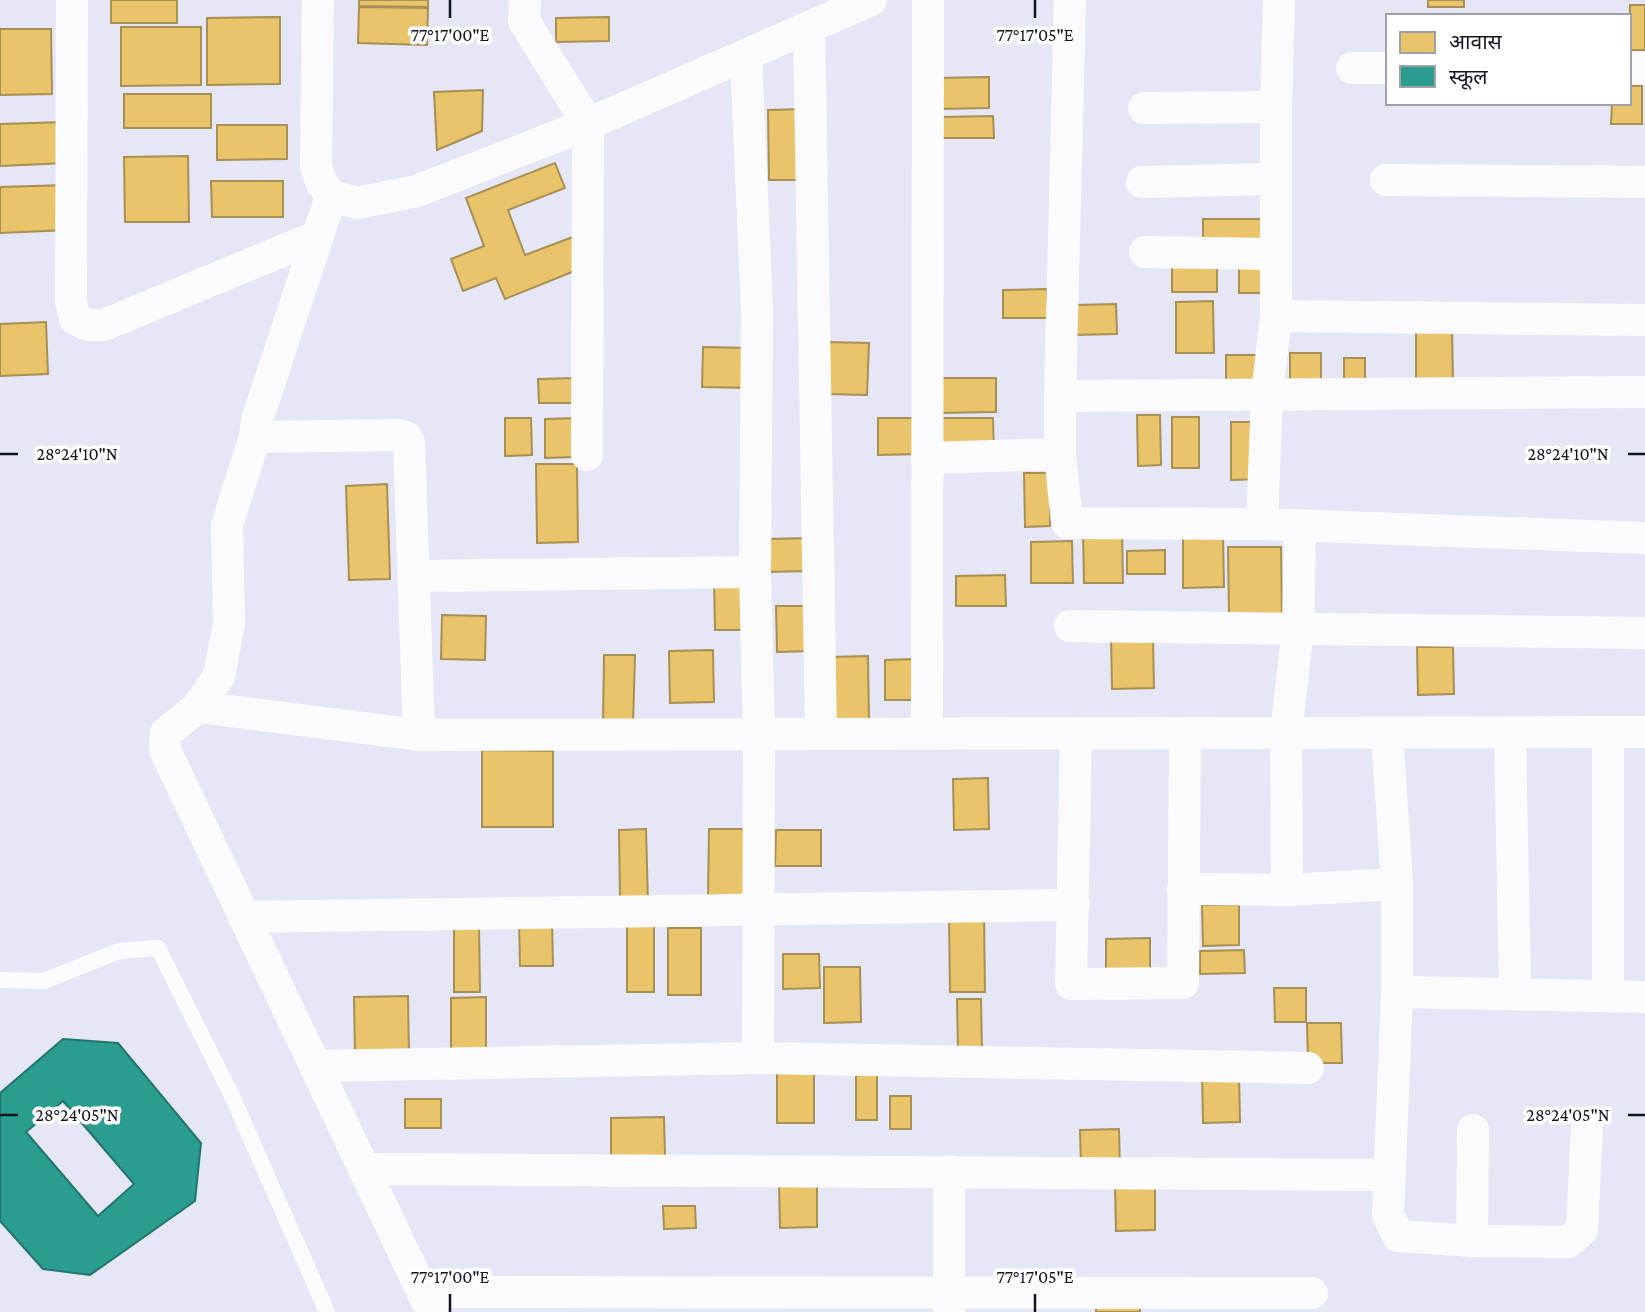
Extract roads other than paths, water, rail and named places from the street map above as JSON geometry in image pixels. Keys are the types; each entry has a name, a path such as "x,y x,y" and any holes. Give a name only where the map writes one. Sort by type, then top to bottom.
{"street":[{"path":"72,0 71,301 75,319 88,325 104,325 318,236"},
{"path":"318,0 316,167 321,182 331,196 358,203 416,191 588,124 871,0"},
{"path":"525,0 524,22 588,124 587,455"},
{"path":"927,733 928,0"},
{"path":"1262,524 1267,394 1276,316 1279,0"},
{"path":"1077,3 1060,396 1060,454 1067,523 1262,524 1645,538"},
{"path":"809,27 821,734"},
{"path":"747,55 757,311 755,572 759,734 758,1058"},
{"path":"1352,68 1386,68"},
{"path":"1144,108 1276,107"},
{"path":"1142,182 1276,178"},
{"path":"1386,180 1645,182"},
{"path":"331,196 257,420 255,437 227,525 229,624 219,676 198,707 166,733 165,750 427,1302 948,1302 1312,1293"},
{"path":"1146,252 1276,254"},
{"path":"1276,316 1645,320"},
{"path":"1060,396 1645,392"},
{"path":"255,437 406,437 409,443 419,736"},
{"path":"928,458 1060,454"},
{"path":"1287,890 1286,733 1298,628 1300,526"},
{"path":"414,576 755,572"},
{"path":"1070,625 1645,633"},
{"path":"198,707 419,736 1645,732"},
{"path":"1076,733 1071,984 1182,983 1185,733"},
{"path":"1387,733 1397,884 1397,992 1388,1215 1398,1236 1472,1241 1568,1242 1581,1230 1587,1123"},
{"path":"1510,733 1515,994"},
{"path":"1608,733 1608,995"},
{"path":"1183,889 1287,890 1397,884"},
{"path":"244,917 1074,905"},
{"path":"1397,992 1645,997"},
{"path":"315,1066 758,1058 1308,1068"},
{"path":"1472,1130 1472,1241"},
{"path":"364,1169 1390,1175"},
{"path":"948,1302 949,1171"}],"lane":[{"path":"0,980 44,981 118,951 158,948 233,1098 327,1312"}]}
